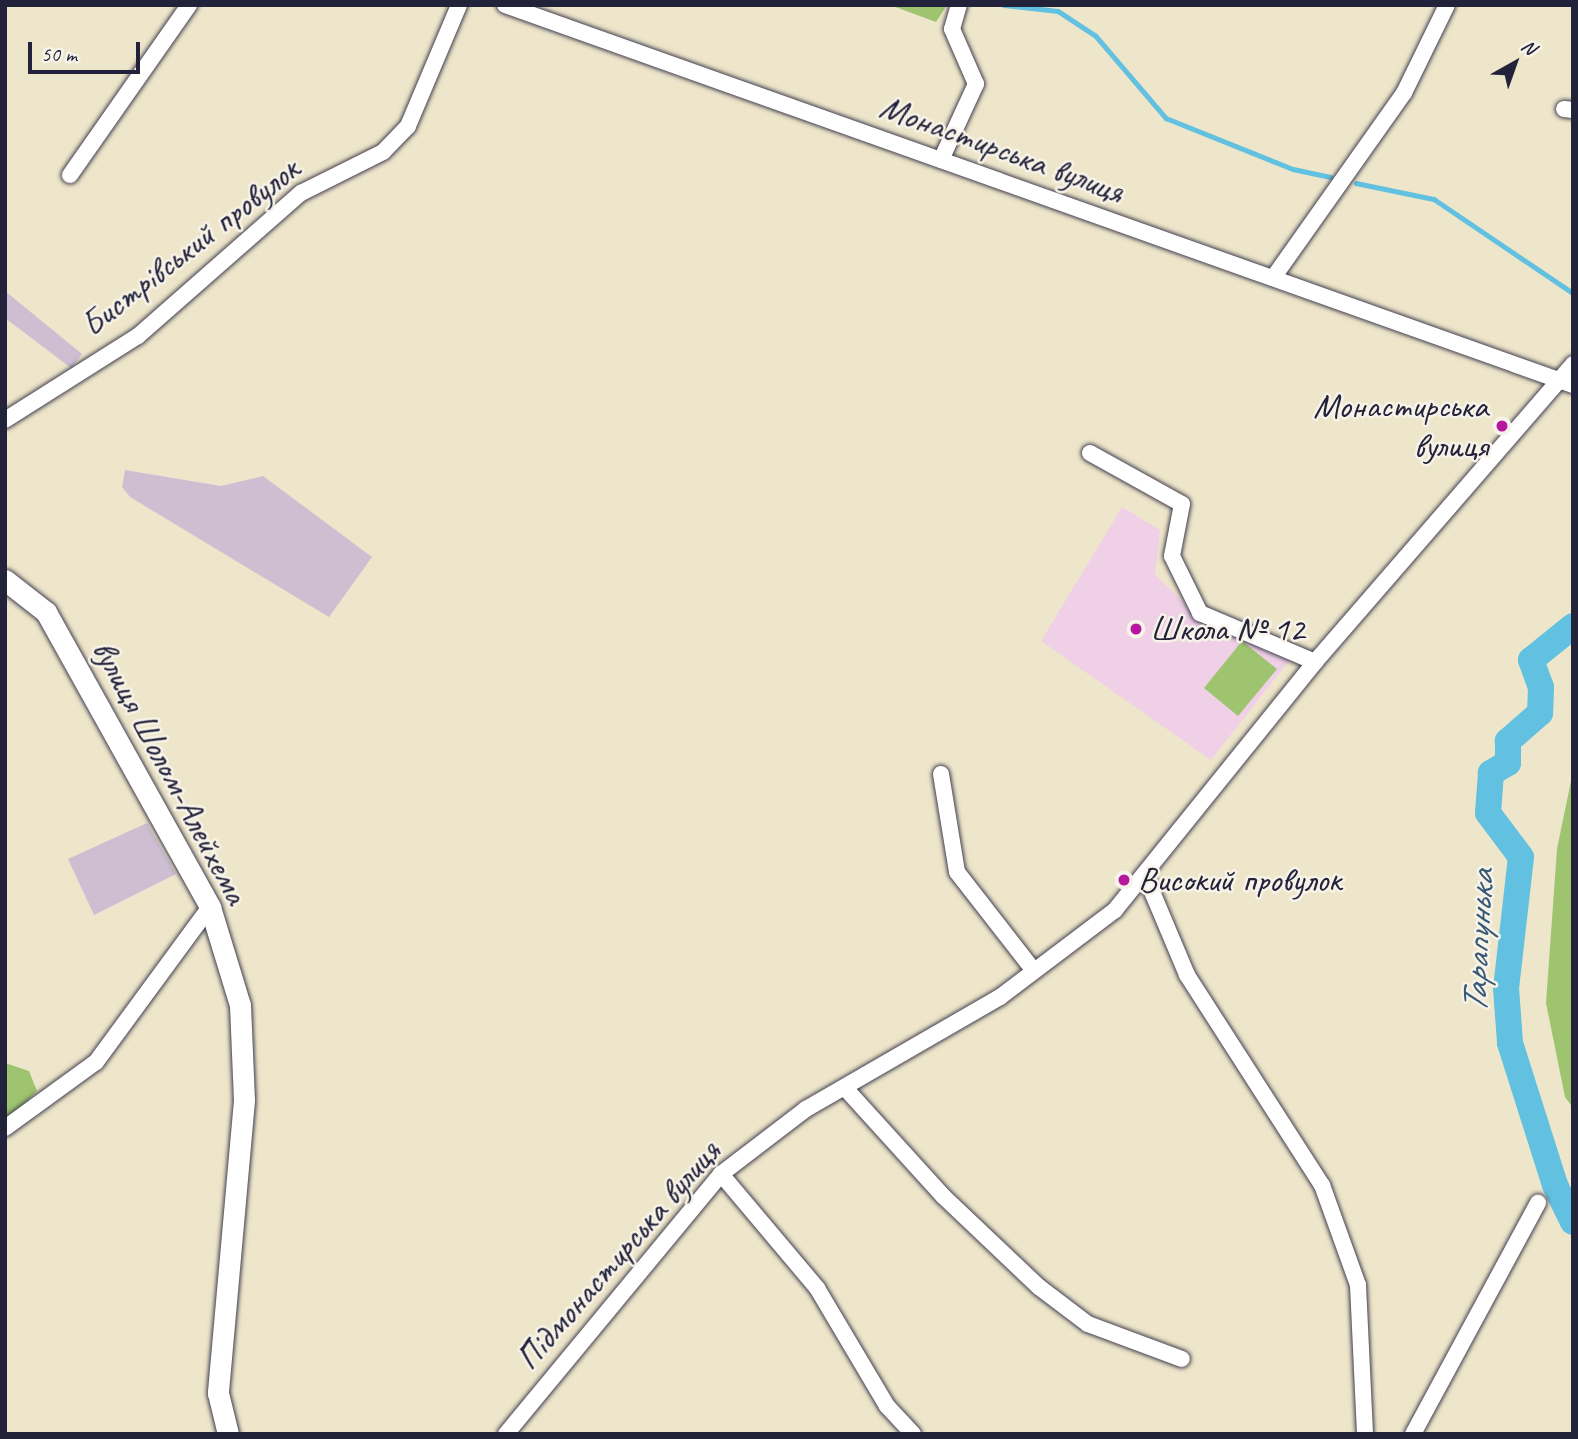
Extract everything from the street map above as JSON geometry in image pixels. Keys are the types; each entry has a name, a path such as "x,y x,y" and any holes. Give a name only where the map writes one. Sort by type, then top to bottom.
{"main road":[{"name":"вулиця Шолом-Алейхема","path":"5,580 46,612 211,907 240,1005 244,1100 218,1393 228,1434"}],"street":[{"path":"70,175 189,5"},
{"name":"Бистрівський провулок","path":"5,420 138,336 301,193 383,152 408,126 459,5"},
{"name":"Монастирська вулиця","path":"505,5 1565,382"},
{"path":"941,160 976,84 952,29 959,5"},
{"path":"1273,278 1404,93 1447,5"},
{"name":"Підмонастирська вулиця","path":"506,1434 721,1174 806,1109 846,1089 1034,971 1115,910 1315,662 1565,382 1573,364"},
{"path":"1090,453 1182,504 1172,556 1200,613 1315,662"},
{"path":"941,774 957,872 1034,971"},
{"path":"1145,875 1187,975 1322,1185 1358,1285 1365,1434"},
{"path":"5,1128 96,1062 211,907"},
{"path":"846,1089 943,1196 1039,1287 1088,1324 1182,1359"},
{"path":"721,1174 817,1289 887,1406 913,1434"},
{"path":"1413,1434 1538,1203"}],"shaded area":[{"path":"5,291 82,354 71,368 5,318"},
{"path":"125,470 221,486 263,476 372,557 329,617 130,497 122,487"},
{"name":"Школа № 12","path":"1122,507 1160,530 1155,574 1199,618 1291,658 1211,760 1041,641"},
{"path":"147,823 176,874 94,915 68,859"}],"green space":[{"path":"890,5 947,5 936,22"},
{"path":"1242,641 1277,669 1238,716 1204,688"},
{"path":"1573,771 1573,1108 1565,1097 1546,1003 1557,849"},
{"path":"5,1063 29,1071 37,1091 5,1123"}],"waterway":[{"name":"Тарапунька","path":"1004,5 1058,11 1096,36 1166,118 1293,169 1330,177"},
{"name":"Тарапунька","path":"1356,183 1434,199 1573,293"},
{"name":"Тарапунька","path":"1573,626 1531,660 1541,687 1540,713 1508,741 1508,763 1491,773 1488,813 1521,857 1506,988 1510,1043 1555,1185 1573,1222"}],"place":[{"name":"Монастирська вулиця","path":"1502,426"},
{"name":"Школа № 12","path":"1136,629"},
{"name":"Високий провулок","path":"1124,880"}]}
